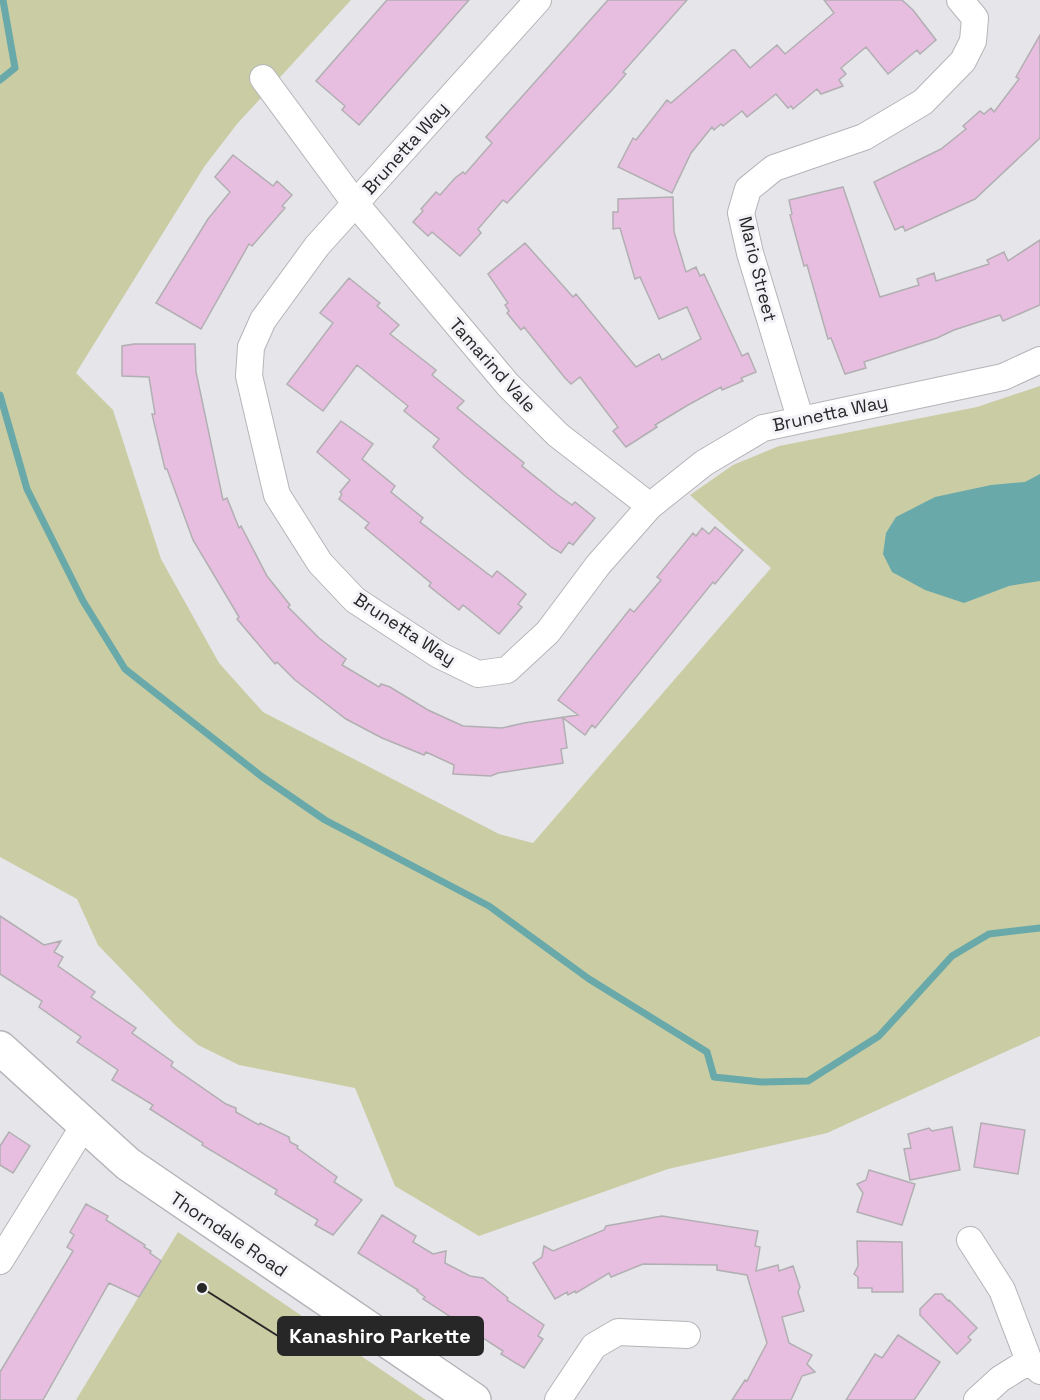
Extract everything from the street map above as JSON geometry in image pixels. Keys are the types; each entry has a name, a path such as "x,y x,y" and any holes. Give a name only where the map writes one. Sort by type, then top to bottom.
{"street":[{"name":"Brunetta Way","path":"538,0 316,246 263,320 250,347 249,376 277,495 320,563 356,600 439,656 478,674 507,670 548,632 598,565 650,506 704,463 763,428 800,418 1003,376 1040,360"},
{"name":"Mario Street","path":"800,418 750,254 741,213 748,189 774,168 864,137 923,102 963,61 973,41 975,18 960,0"},
{"name":"Tamarind Vale","path":"263,78 355,203 508,385 558,435 650,506"},
{"name":"Thorndale Road","path":"0,1048 83,1126 128,1164 474,1400"},
{"path":"0,1262 83,1126"},
{"path":"970,1240 1002,1290 1034,1366 1000,1379 977,1400"},
{"path":"558,1400 594,1346 618,1332 687,1335"}],"green space":[{"path":"0,0 351,0 237,124 204,167 76,373 113,410 161,559 219,663 263,712 499,834 533,843 771,568 690,495 733,465 779,446 977,407 1040,386 1040,1036 827,1133 668,1169 479,1236 395,1186 355,1088 239,1065 198,1045 176,1026 98,945 77,899 0,857"},
{"path":"178,1232 426,1400 76,1400"}],"water":[{"path":"1040,474 1040,581 1009,586 964,603 925,590 892,572 883,554 886,533 896,517 935,497 991,485 1025,482"}],"building":[{"path":"387,0 469,0 359,125 342,110 345,106 316,81"},
{"path":"608,0 687,0 623,72 626,74 613,89 507,203 503,200 478,229 481,233 460,256 432,232 428,236 413,222 423,211 421,209 436,192 440,195 455,178 463,172 465,174 492,143 486,137"},
{"path":"824,0 902,0 913,10 936,40 920,54 917,50 888,74 866,47 841,68 846,74 839,80 843,86 821,94 817,89 793,109 791,106 788,108 776,94 747,117 742,111 723,126 721,124 714,130 712,127 691,153 672,193 618,167 633,138 636,140 667,100 671,103 732,50 735,50 750,68 777,45 785,54 834,13"},
{"path":"1040,35 1040,138 975,199 905,231 903,226 895,230 874,182 941,149 966,129 963,126 980,111 984,114 991,108 994,112 1019,79 1016,77"},
{"path":"233,155 273,186 277,181 292,195 282,206 285,208 252,246 249,244 201,329 156,303 208,219 230,192 215,177"},
{"path":"843,187 880,297 919,285 917,279 934,273 936,281 989,264 987,260 1004,252 1008,261 1040,240 1040,305 1003,321 1000,315 954,330 937,338 864,362 866,368 845,374 831,338 828,339 807,265 804,266 790,215 792,214 789,200"},
{"path":"673,197 674,232 686,272 696,267 700,276 704,274 742,356 748,353 756,372 741,378 743,381 722,390 721,387 688,405 655,425 657,427 626,447 613,431 618,427 580,377 571,384 524,327 521,330 507,313 509,311 505,305 508,303 488,274 525,243 573,297 576,294 636,367 659,354 662,360 701,339 687,307 659,319 640,277 635,279 620,228 613,229 613,212 618,212 618,199"},
{"path":"349,278 380,303 377,306 399,325 390,334 436,370 432,375 464,401 457,408 524,463 522,466 558,495 572,505 575,502 595,518 573,545 569,542 561,553 551,547 464,475 433,447 439,439 404,411 408,406 357,365 323,411 287,384 333,323 320,313"},
{"path":"195,344 196,372 223,500 227,498 239,528 241,526 267,576 290,605 288,607 319,638 346,659 342,665 379,687 381,684 390,687 428,710 463,726 502,728 578,715 558,700 630,609 634,612 661,580 657,577 693,533 696,536 702,528 709,534 715,527 743,550 715,584 713,582 595,728 592,725 585,735 563,718 567,748 561,749 563,763 491,776 453,774 454,765 426,752 424,755 382,738 346,719 295,680 277,662 275,664 237,619 239,617 193,540 167,469 165,469 152,414 155,414 149,377 122,376 122,346"},
{"path":"341,421 373,444 362,459 395,486 391,492 423,518 420,522 492,577 497,571 526,594 518,604 522,607 499,634 463,605 459,610 429,586 431,583 365,528 369,523 339,499 342,494 340,492 350,480 317,452"},
{"path":"0,916 44,945 61,941 54,952 63,957 58,966 95,992 91,997 136,1028 132,1033 173,1062 171,1066 226,1104 236,1108 236,1112 259,1125 260,1123 289,1137 290,1142 298,1146 297,1148 337,1177 334,1182 362,1200 333,1235 315,1225 318,1220 275,1194 277,1190 202,1145 203,1143 150,1109 153,1105 112,1080 118,1070 77,1042 81,1037 39,1007 42,1001 0,974"},
{"path":"981,1123 1025,1130 1018,1174 974,1167"},
{"path":"952,1127 960,1170 910,1180 904,1149 911,1148 908,1134 929,1128 932,1131"},
{"path":"9,1132 30,1146 13,1173 0,1165 0,1146"},
{"path":"869,1170 915,1184 902,1225 857,1212 863,1193 857,1184 866,1180"},
{"path":"86,1204 108,1216 106,1220 145,1245 144,1247 151,1251 150,1253 161,1261 139,1297 109,1283 43,1400 0,1400 0,1372 73,1251 67,1247 74,1235 70,1232"},
{"path":"382,1215 416,1236 413,1242 433,1254 446,1251 445,1263 470,1276 483,1278 508,1298 507,1300 544,1325 538,1336 543,1339 524,1368 501,1354 503,1351 423,1299 425,1297 418,1290 358,1253"},
{"path":"662,1216 758,1231 755,1246 760,1247 756,1271 778,1265 779,1271 793,1266 800,1287 798,1292 804,1311 782,1317 789,1343 812,1355 807,1364 815,1372 802,1376 791,1400 732,1400 745,1380 747,1381 767,1343 747,1275 717,1270 717,1265 643,1264 611,1277 609,1273 576,1293 575,1291 568,1295 567,1292 555,1299 533,1263 542,1257 544,1246 553,1251 604,1230 606,1226"},
{"path":"857,1241 902,1242 903,1292 872,1292 872,1288 858,1288 858,1277 854,1274 858,1266"},
{"path":"935,1294 942,1294 977,1328 968,1337 971,1340 957,1354 920,1315 920,1309"},
{"path":"898,1335 940,1362 914,1400 846,1400 875,1354 882,1358"}],"waterway":[{"path":"0,80 15,68 3,0"},
{"path":"0,395 27,489 83,601 125,669 261,776 325,820 489,906 589,979 707,1052 714,1077 761,1082 808,1081 879,1036 952,956 989,934 1040,928"}],"place":[{"name":"Kanashiro Parkette","path":"202,1288"}]}
